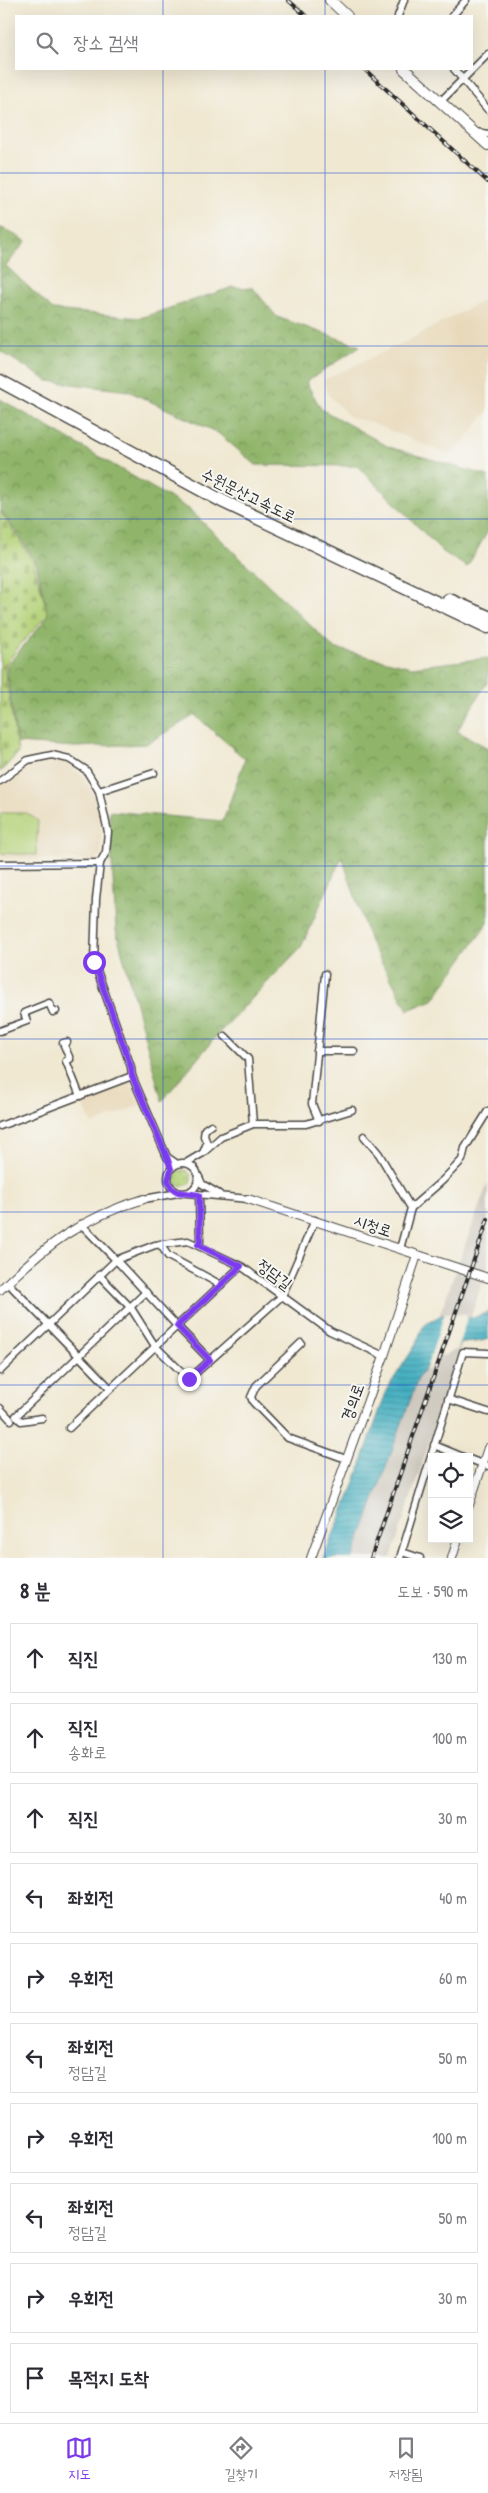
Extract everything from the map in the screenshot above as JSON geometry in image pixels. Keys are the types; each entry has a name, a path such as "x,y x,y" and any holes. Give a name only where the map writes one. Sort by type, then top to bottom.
{"highway":[{"name":"수원문산고속도로","path":"0,373 274,519 488,617"},
{"name":"수원문산고속도로","path":"0,381 222,500 488,627"}],"main road":[{"path":"330,0 346,15"},
{"path":"405,70 474,132 488,141"}],"street":[{"path":"398,15 404,0"},
{"path":"453,15 466,0"},
{"path":"440,102 488,54"},
{"path":"455,70 488,110"},
{"path":"0,781 28,760 52,755 69,759 86,770 99,791 108,832 106,852 100,864 94,962 131,1067 132,1076 171,1169"},
{"path":"99,791 154,773"},
{"path":"0,864 100,864"},
{"path":"319,1121 312,1104 325,974"},
{"path":"0,1031 27,1021 24,1013 49,1003 53,1012 56,1011"},
{"path":"225,1036 248,1059 253,1124"},
{"path":"67,1042 63,1043 70,1059 66,1061 80,1096"},
{"path":"317,1051 354,1051"},
{"path":"0,1126 132,1076"},
{"path":"248,1199 174,1191 169,1184 168,1176 171,1169 177,1164 186,1163 203,1152 220,1137 253,1124 306,1124 352,1110"},
{"path":"400,1249 411,1208 443,1180 462,1160 465,1148 488,1111"},
{"path":"203,1152 207,1143 204,1136 205,1129 211,1125"},
{"path":"364,1136 379,1154 411,1208"},
{"path":"167,1157 177,1164"},
{"path":"186,1163 195,1168 202,1184 220,1195"},
{"path":"0,1290 48,1246 81,1224 115,1208 144,1199 184,1193 198,1183 198,1173"},
{"path":"161,1195 169,1184"},
{"path":"198,1245 200,1242 199,1195"},
{"name":"시청로","path":"248,1199 488,1278"},
{"path":"99,1275 131,1308 155,1346 189,1379 282,1296 316,1220"},
{"path":"81,1224 210,1360"},
{"name":"정담길","path":"0,1371 116,1260 160,1244 188,1241 241,1266 330,1331 384,1356"},
{"path":"160,1244 168,1256 221,1285"},
{"name":"경의로","path":"310,1558 384,1356 417,1255"},
{"path":"70,1428 110,1388 241,1266"},
{"path":"8,1283 110,1388"},
{"path":"42,1418 21,1421 16,1416 146,1292"},
{"path":"301,1343 256,1386 251,1397 253,1402 288,1438 346,1459"},
{"path":"420,1558 401,1555 463,1352 488,1353"},
{"path":"448,1399 488,1412"},
{"path":"0,1408 11,1420"},
{"path":"434,1445 453,1453"},
{"path":"472,1498 485,1465 488,1448"},
{"path":"473,1460 485,1465"},
{"path":"452,1558 457,1543"}],"shaded area":[{"path":"488,298 488,411 452,456 367,421 350,417 327,393 324,380 407,341"},
{"path":"42,759 60,760 71,766 84,778 94,795 99,806 101,855 93,861 0,858 0,784 30,762"},
{"path":"130,1082 140,1105 92,1125 82,1101"},
{"path":"488,1182 488,1265 391,1558 351,1558"}],"green space":[{"path":"0,227 26,241 6,266 53,310 140,318 233,287 253,288 277,317 360,346 306,382 321,409 389,447 488,476 488,531 467,567 443,552 358,466 256,465 218,433 128,391 48,381 0,351"},
{"path":"0,399 189,509 334,648 411,667 488,658 488,681 457,731 488,748 488,923 433,1000 408,1010 370,942 342,857 301,947 219,1033 162,1101 116,930 109,811 223,821 245,759 195,715 146,744 75,747 17,743 6,667 48,616 36,562 0,509"},
{"path":"0,511 33,561 48,614 19,646 4,667 18,753 0,772"},
{"path":"0,813 27,813 38,821 36,855 0,853"},
{"path":"180,1170 186,1170 191,1175 189,1184 180,1186 175,1181 175,1175"}],"water":[{"path":"488,1312 488,1339 464,1343 451,1348 433,1360 419,1376 353,1558 323,1558 351,1493 387,1389 415,1346 423,1327 442,1315 473,1318"}],"pier":[{"path":"445,1313 468,1315 457,1349 441,1357 425,1372"}],"railway":[{"path":"288,0 305,15"},
{"path":"365,70 488,182"},
{"path":"371,1558 488,1219"}],"route":[{"path":"94,962 131,1067 132,1076 167,1157 171,1169 168,1176 169,1184 174,1191 199,1195 200,1242 198,1245 241,1266 177,1326 210,1360 189,1379"}]}
